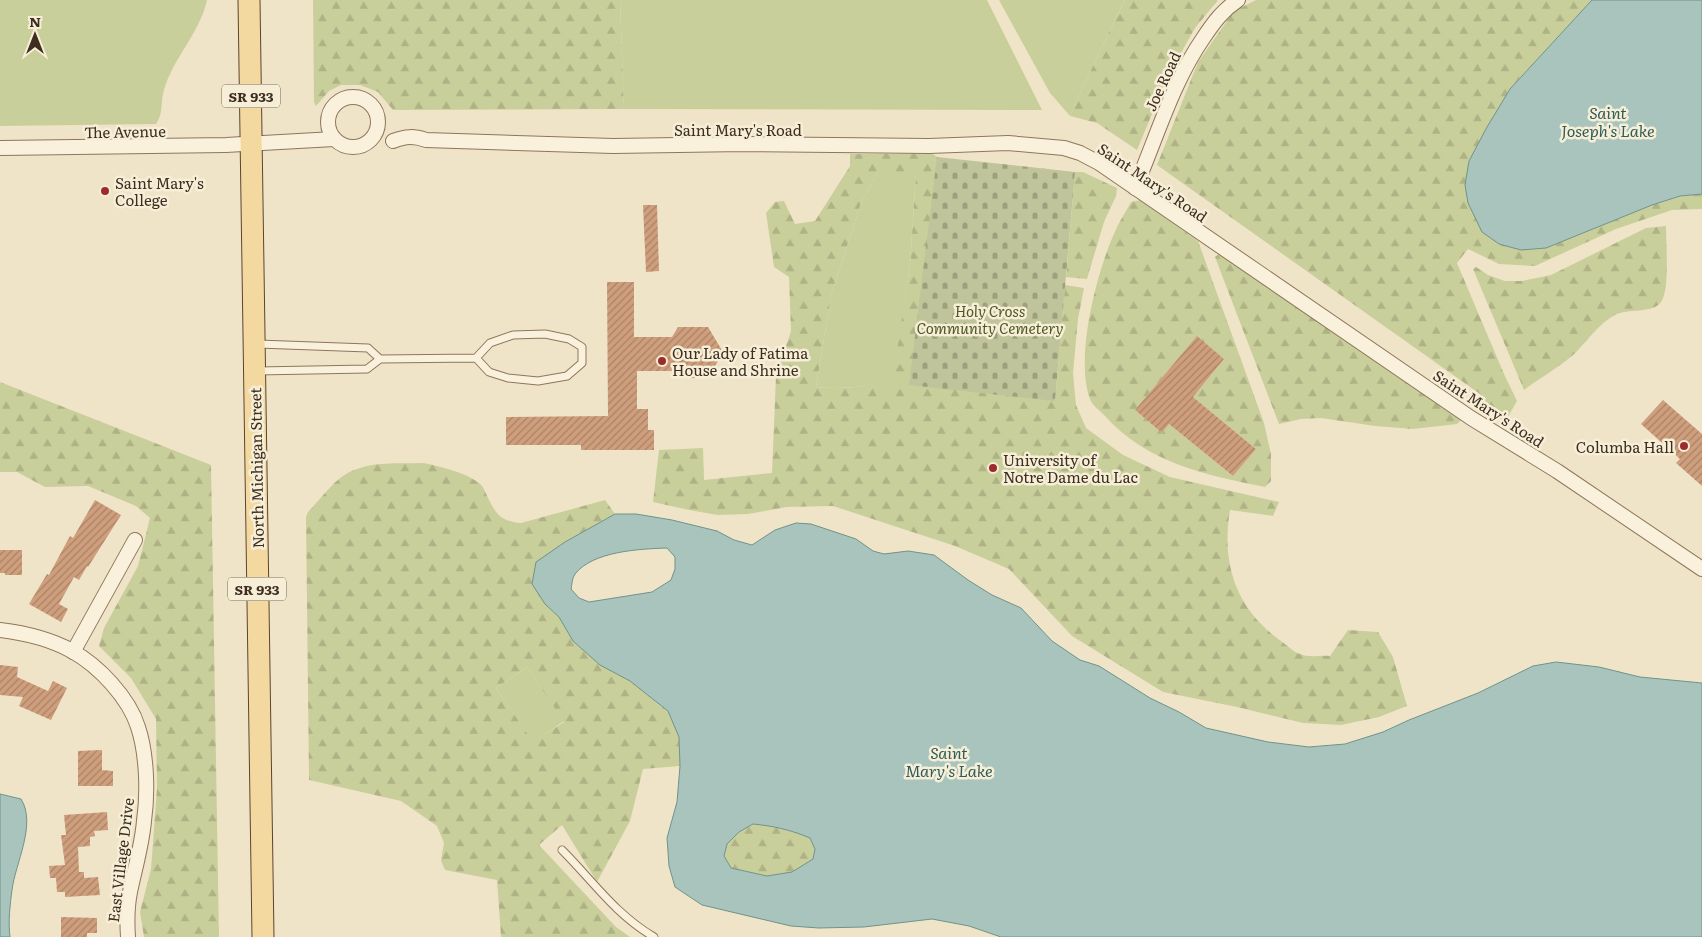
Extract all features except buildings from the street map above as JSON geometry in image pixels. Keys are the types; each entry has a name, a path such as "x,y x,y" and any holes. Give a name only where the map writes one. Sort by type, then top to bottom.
{"main road":[{"name":"North Michigan Street","path":"249,0 263,937"}],"street":[{"name":"Joe Road","path":"1135,188 1174,89 1190,57 1219,15 1238,0"},
{"path":"334,139 330,132 328,116 337,102 344,98 353,97 361,98 374,108 378,124 376,132 371,139"},
{"name":"Saint Mary's Road","path":"251,144 334,139 348,147 357,147 371,139 415,146 426,140 612,146 743,144 928,146 1008,143 1064,148 1080,153 1099,163 1472,418 1557,471 1702,569"},
{"name":"The Avenue","path":"0,148 251,144"},
{"path":"73,652 135,540"},
{"name":"East Village Drive","path":"0,630 21,633 52,642 73,652 100,672 116,688 138,725 143,745 145,819 140,852 130,892 127,914 128,937"}],"lane":[{"path":"254,371 367,370 380,359 476,358 490,343 513,335 545,334 569,339 582,347 582,363 567,376 538,381 508,378 489,372 476,358"},
{"path":"254,344 368,348 380,359"},
{"path":"562,850 619,912 654,937"}],"green space":[{"path":"0,0 207,0 204,12 193,35 168,78 163,94 160,116 156,124 0,126"},
{"path":"313,0 620,0 624,109 393,110 378,92 360,85 341,85 329,91 316,106 314,102"},
{"path":"620,0 987,0 1042,110 624,109"},
{"path":"999,0 1125,0 1070,116 1050,93"},
{"path":"1125,0 1218,0 1195,28 1167,78 1137,150 1097,123 1070,116"},
{"path":"1256,0 1592,0 1510,89 1469,161 1465,185 1499,244 1521,249 1546,248 1652,205 1680,196 1702,194 1702,209 1672,210 1616,229 1535,266 1499,264 1468,249 1457,263 1517,401 1505,422 1490,412 1480,394 1157,165 1198,62 1234,11"},
{"path":"850,154 933,154 937,157 1055,401 1065,285 1084,288 1078,319 1073,373 1076,405 1086,428 1123,455 1170,477 1279,502 1273,516 1230,510 1228,549 1230,567 1235,584 1243,600 1253,615 1266,628 1292,650 1303,655 1330,656 1348,630 1378,632 1393,657 1407,706 1379,717 1341,725 1303,723 1163,692 1072,636 1009,569 955,546 833,506 787,507 748,514 718,515 653,502 659,450 703,448 704,480 772,473 776,376 791,331 789,277 774,267 766,213 775,202 784,201 795,224 815,221 850,166","holes":["877,173 916,173 910,265 892,384 844,388 816,387 831,296 861,203"]},
{"name":"Holy Cross Community Cemetery","path":"937,157 1075,172 1055,401 909,385"},
{"path":"1075,172 1083,172 1117,188 1116,196 1104,222 1087,279 1066,277"},
{"path":"877,173 916,173 910,265 893,385 816,387 831,296 861,203"},
{"path":"1140,200 1198,241 1264,423 1271,454 1271,481 1265,487 1200,472 1159,456 1139,445 1122,432 1096,408 1090,399 1086,381 1085,360 1090,311 1110,242 1131,202","holes":["1197,337 1224,359 1193,397 1256,449 1233,476 1169,424 1162,433 1135,410"]},
{"path":"1666,226 1667,277 1666,288 1661,302 1657,306 1646,310 1615,315 1598,328 1573,355 1524,390 1473,269 1476,267 1488,275 1505,281 1522,281 1551,275 1646,228"},
{"path":"1219,254 1452,412 1461,420 1457,424 1413,429 1375,426 1321,418 1301,419 1279,424 1215,257"},
{"path":"0,382 211,465 219,937 144,937 140,912 151,869 157,788 156,719 131,678 99,646 104,628 138,566 150,518 136,506 88,486 45,487 17,472 0,472"},
{"path":"423,463 445,468 474,479 483,487 493,508 500,516 514,522 521,523 605,500 615,514 565,542 537,562 545,604 559,617 573,641 600,665 630,681 668,711 679,737 680,766 643,769 630,821 597,882 562,825 539,845 616,927 630,937 501,937 497,880 445,870 441,861 444,843 437,826 401,801 309,780 306,517 308,512 334,483 352,471 372,465","holes":["527,667 564,722 533,742 496,688"]},
{"path":"527,667 564,721 533,743 496,688"},
{"path":"754,824 782,829 810,838 815,849 813,859 792,872 767,876 731,868 724,856 727,844 739,832"}],"water":[{"name":"Saint Joseph's Lake","path":"1592,0 1702,0 1702,194 1680,196 1652,205 1546,248 1521,250 1499,244 1482,232 1468,203 1465,185 1469,161 1510,89"},
{"name":"Saint Mary's Lake","path":"615,514 636,514 672,520 717,531 734,540 752,545 775,530 796,523 811,524 856,539 873,551 884,554 908,551 934,555 992,595 1021,608 1052,641 1080,660 1099,666 1150,698 1206,728 1268,742 1309,747 1345,744 1383,732 1478,693 1533,666 1556,662 1599,667 1640,677 1702,683 1702,937 1001,937 969,926 932,919 864,927 819,928 791,926 702,905 675,887 669,866 667,838 677,802 680,766 679,737 668,711 630,681 600,665 573,641 559,617 545,604 532,584 536,562 565,542","holes":["667,548 675,557 675,569 671,580 652,592 589,602 579,598 571,589 575,574 593,560 618,553","753,824 782,829 810,838 815,849 813,859 792,872 767,876 731,868 724,856 727,844 739,832"]},
{"path":"0,794 21,799 27,820 24,844 12,890 9,919 10,937 0,937"}],"place":[{"name":"Saint Mary's College","path":"105,191"},
{"name":"Our Lady of Fatima House and Shrine","path":"662,361"},
{"name":"Columba Hall","path":"1684,446"},
{"name":"University of Notre Dame du Lac","path":"993,468"}]}
